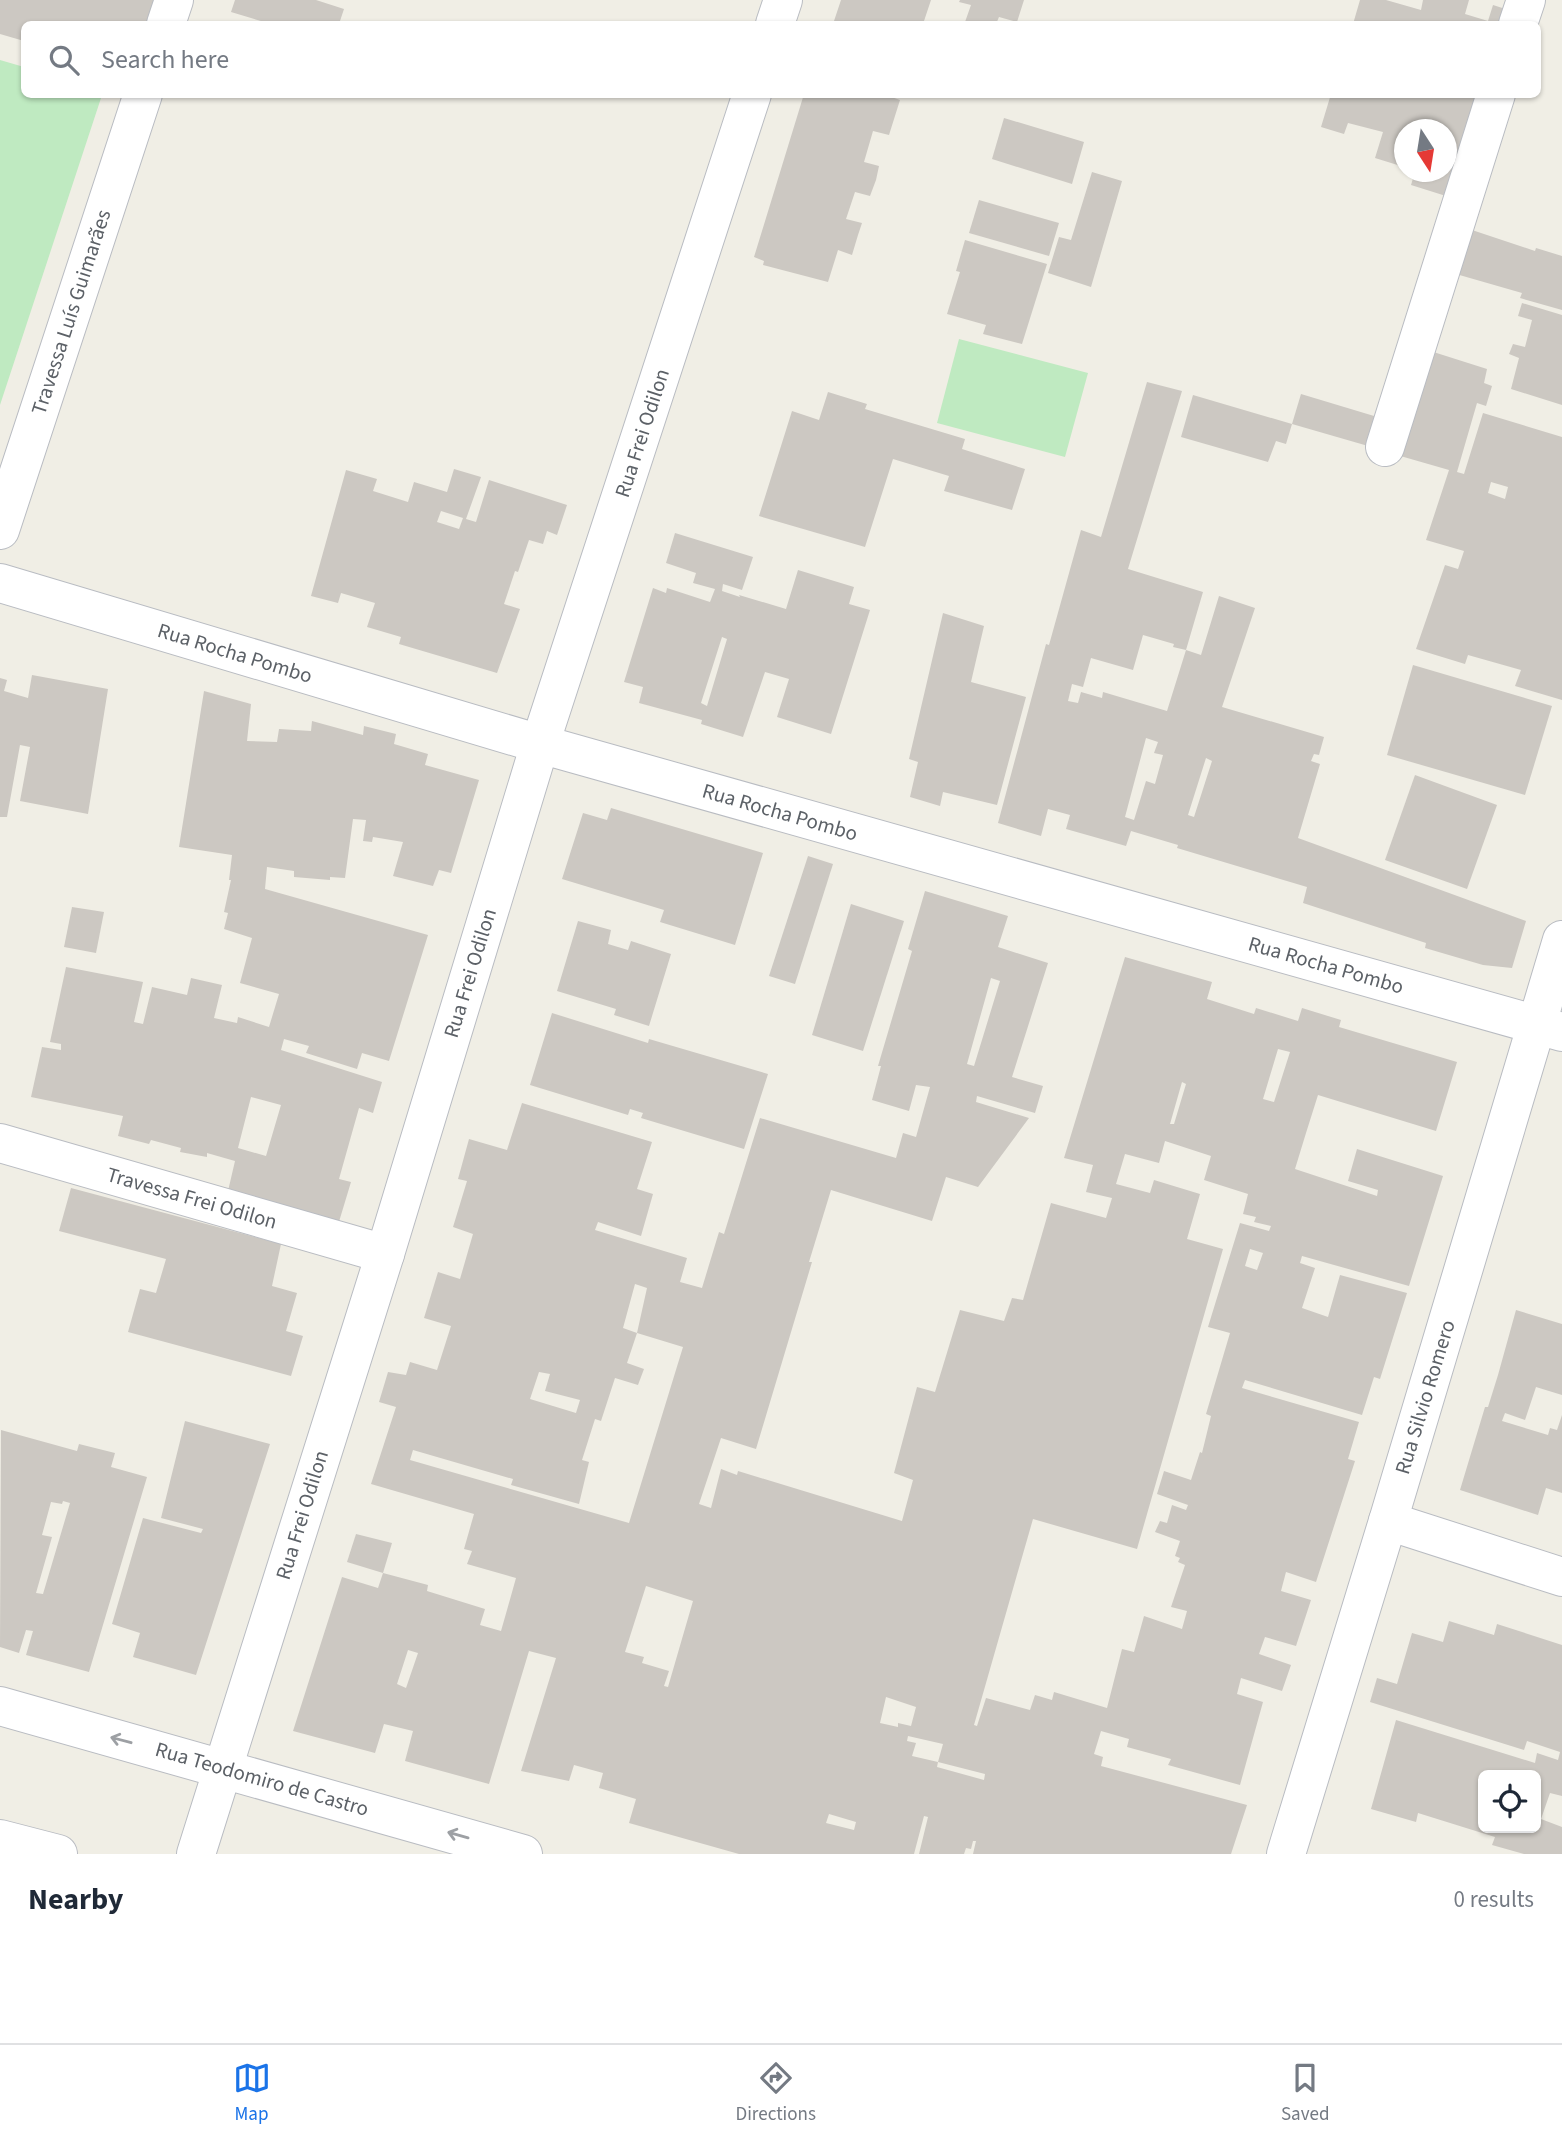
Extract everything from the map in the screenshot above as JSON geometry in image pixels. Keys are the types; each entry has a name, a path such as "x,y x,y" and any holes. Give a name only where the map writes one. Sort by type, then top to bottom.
{"street":[{"path":"167,21 174,0"},
{"path":"776,21 783,0"},
{"path":"1519,21 1526,0"},
{"name":"Travessa Luís Guimarães","path":"0,530 142,98"},
{"name":"Rua Frei Odilon","path":"196,1854 541,744 751,98"},
{"path":"1385,447 1495,98"},
{"name":"Rua Rocha Pombo","path":"0,583 541,744 1549,1028"},
{"name":"Rua Silvio Romero","path":"1286,1854 1388,1521 1549,1028 1562,940"},
{"name":"Travessa Frei Odilon","path":"0,1143 384,1254"},
{"path":"1388,1521 1562,1577"},
{"name":"Rua Teodomiro de Castro","path":"0,1706 523,1854"},
{"path":"0,1839 58,1854"}],"green space":[{"path":"0,60 21,66 21,98 101,98 0,405"},
{"path":"959,339 1088,373 1065,457 937,423"}],"building":[{"path":"0,0 161,0 155,21 21,21 21,40 0,34"},
{"path":"235,0 316,0 344,9 340,21 261,21 231,12"},
{"path":"841,0 931,0 924,21 834,21"},
{"path":"1024,0 1017,21 999,17 997,21 965,21 971,5 959,2"},
{"path":"1360,0 1386,0 1421,10 1423,0 1469,0 1465,14 1488,21 1354,21"},
{"path":"1493,5 1518,13 1515,21 1488,21"},
{"path":"803,98 900,100 889,135 873,131 864,162 879,166 876,180 870,196 855,192 846,219 862,223 852,255 838,250 828,282 763,265 764,261 754,257"},
{"path":"1330,98 1489,98 1457,171 1457,119 1394,119 1394,164 1375,158 1383,132 1348,123 1344,134 1321,127"},
{"path":"1004,118 1084,142 1072,184 992,159"},
{"path":"1092,172 1122,181 1091,287 1048,273 1059,237 1071,240"},
{"path":"1412,182 1452,182 1446,196 1411,185"},
{"path":"979,200 1059,223 1049,256 969,233"},
{"path":"1463,227 1535,251 1536,248 1562,256 1562,310 1520,298 1522,293 1449,272"},
{"path":"965,240 1047,264 1022,344 983,334 986,325 947,314 960,272 956,271"},
{"path":"1522,303 1562,315 1562,405 1511,389 1519,358 1509,354 1513,344 1525,347 1532,320 1518,316"},
{"path":"1424,349 1487,369 1484,383 1492,386 1486,406 1477,403 1457,472 1464,474 1483,413 1562,437 1562,700 1515,686 1521,670 1468,655 1465,664 1416,649 1445,565 1458,569 1464,551 1426,540 1449,470 1390,453","holes":["1491,482 1508,487 1505,499 1488,493"]},
{"path":"1147,382 1182,391 1128,569 1203,592 1186,650 1201,655 1219,596 1255,608 1222,707 1324,737 1319,755 1314,754 1311,761 1320,764 1298,838 1526,921 1512,968 1483,965 1425,948 1426,943 1303,903 1307,887 1177,848 1178,845 1131,831 1126,846 1066,829 1070,815 1048,809 1041,836 998,823 1046,644 1049,645 1081,530 1101,537","holes":["1143,635 1186,650 1167,711 1103,692 1102,698 1081,692 1078,703 1068,701 1072,684 1083,687 1091,658 1133,670","1146,738 1158,742 1154,753 1163,755 1155,784 1146,781 1134,820 1125,817","1206,758 1212,761 1194,817 1188,815"]},
{"path":"828,392 867,404 865,409 965,439 962,449 1025,469 1012,510 944,491 949,476 893,459 865,547 759,516 792,411 819,420"},
{"path":"1301,394 1384,419 1375,448 1292,424"},
{"path":"1193,395 1292,424 1286,444 1276,441 1268,462 1181,437"},
{"path":"454,469 481,477 466,519 476,522 489,480 567,505 557,535 547,531 543,544 529,540 518,572 515,571 504,604 520,609 497,673 399,644 401,637 367,627 375,603 341,593 338,603 311,596 346,470 377,479 373,491 408,502 414,482 447,492","holes":["441,511 463,518 459,529 437,522"]},
{"path":"675,533 753,557 742,590 723,584 722,591 740,597 739,595 786,609 798,570 854,587 849,604 870,610 831,734 777,717 789,679 765,672 743,737 701,724 702,720 639,703 643,687 624,682 653,588 666,593 667,588 710,602 715,589 693,583 696,573 666,563","holes":["722,637 727,639 707,706 701,703"]},
{"path":"943,613 984,626 971,682 1026,697 997,805 943,792 940,806 910,797 918,762 909,759"},
{"path":"1413,665 1552,706 1525,795 1387,755"},
{"path":"32,675 108,689 88,814 20,801 30,747 20,745 7,817 0,817 0,678 7,680 4,691 28,698"},
{"path":"204,691 251,704 247,741 277,742 279,729 311,731 312,721 363,735 364,726 396,734 394,744 428,754 425,765 479,780 451,873 439,870 433,886 393,876 403,842 373,837 372,842 363,841 366,820 353,819 345,878 330,877 330,880 294,877 294,871 267,867 265,889 428,935 389,1061 362,1053 357,1069 306,1053 309,1046 284,1039 281,1050 382,1082 373,1113 359,1108 339,1179 351,1182 338,1225 228,1191 235,1161 207,1153 207,1157 180,1152 181,1148 151,1140 149,1144 118,1136 123,1116 31,1097 42,1047 61,1050 61,1044 50,1042 66,967 143,982 134,1022 143,1024 152,987 187,995 191,978 222,985 214,1018 237,1023 238,1017 269,1027 279,994 240,983 252,938 224,929 228,913 224,912 231,880 232,855 179,847","holes":["251,1097 281,1105 266,1156 238,1148"]},
{"path":"1415,775 1497,805 1467,889 1385,860"},
{"path":"611,808 763,853 735,945 660,922 664,910 562,879 583,813 607,820"},
{"path":"808,856 833,864 795,984 769,976"},
{"path":"925,891 1008,916 998,947 1048,963 1012,1077 1043,1086 1035,1113 977,1096 976,1102 1029,1118 978,1187 946,1177 932,1221 831,1190 756,1449 721,1438 699,1504 711,1508 721,1469 737,1475 738,1471 902,1521 913,1480 894,1473 917,1387 935,1392 960,1310 1004,1321 1012,1298 1023,1300 1051,1203 1106,1218 1112,1198 1086,1192 1093,1165 1064,1158 1125,957 1212,982 1207,999 1254,1014 1256,1008 1298,1021 1302,1008 1341,1020 1339,1027 1457,1062 1436,1131 1318,1095 1295,1169 1377,1196 1378,1190 1348,1181 1357,1149 1443,1176 1409,1286 1302,1256 1300,1263 1315,1268 1302,1308 1328,1317 1340,1275 1407,1293 1380,1379 1374,1377 1362,1415 1245,1380 1242,1388 1359,1422 1348,1459 1355,1461 1316,1582 1286,1572 1281,1591 1311,1600 1296,1646 1265,1637 1259,1654 1291,1665 1282,1691 1241,1678 1237,1694 1263,1702 1240,1785 1168,1765 1171,1759 1127,1747 1129,1739 1101,1731 1094,1754 1103,1757 1101,1766 1247,1805 1231,1854 973,1854 976,1841 973,1841 971,1849 966,1848 964,1854 919,1854 928,1817 924,1816 914,1854 739,1854 629,1823 636,1799 599,1788 603,1773 574,1765 569,1781 521,1771 556,1658 529,1651 489,1784 405,1761 413,1731 384,1724 375,1753 293,1731 342,1577 378,1588 383,1573 428,1585 427,1591 485,1609 480,1625 501,1631 516,1578 467,1564 472,1551 464,1549 474,1514 371,1484 396,1407 379,1402 388,1372 406,1375 410,1362 437,1370 451,1326 424,1318 438,1272 460,1279 473,1234 453,1227 467,1181 458,1179 469,1139 507,1150 522,1103 652,1142 637,1189 653,1194 641,1236 598,1222 595,1230 687,1258 680,1282 702,1288 719,1232 724,1234 760,1118 896,1158 903,1133 916,1137 930,1087 916,1085 909,1111 872,1100 881,1066 878,1066 912,951 908,949","holes":["991,978 1000,981 974,1066 967,1064","1278,1049 1290,1052 1274,1102 1263,1099","1182,1082 1186,1084 1174,1124 1170,1124","1165,1141 1211,1156 1204,1180 1248,1194 1243,1214 1256,1217 1254,1222 1271,1226 1269,1231 1240,1223 1208,1327 1230,1333 1206,1414 1211,1416 1202,1453 1200,1452 1191,1480 1164,1471 1157,1494 1188,1505 1186,1510 1172,1505 1167,1523 1160,1521 1155,1532 1180,1541 1175,1556 1180,1558 1178,1562 1185,1565 1171,1607 1187,1611 1182,1629 1144,1616 1134,1652 1122,1649 1107,1708 1054,1692 1052,1700 1035,1695 1030,1710 986,1698 977,1726 974,1725 1033,1519 1137,1549 1223,1249 1187,1239 1200,1194 1154,1180 1150,1193 1116,1184 1125,1154 1159,1163","1250,1249 1263,1253 1257,1270 1245,1266","635,1284 647,1288 637,1333 623,1328","637,1333 683,1347 629,1523 410,1460 413,1450 513,1479 511,1485 579,1504 589,1462 582,1460 595,1419 601,1421 615,1378 638,1385 644,1369 627,1363","539,1372 550,1374 545,1391 580,1400 576,1413 530,1399","646,1586 693,1601 668,1687 664,1686 669,1671 642,1663 644,1657 625,1652","408,1650 418,1653 406,1688 397,1684","886,1697 916,1707 911,1726 898,1723 898,1727 880,1723","908,1736 943,1744 938,1762 912,1756 916,1743 907,1741","938,1762 985,1774 984,1780 937,1767","829,1814 856,1822 854,1830 826,1823"]},
{"path":"851,904 904,921 863,1051 812,1035"},
{"path":"72,907 104,912 96,953 64,947"},
{"path":"578,921 611,930 608,944 628,950 631,941 671,954 649,1026 614,1015 616,1009 557,991"},
{"path":"552,1013 648,1043 649,1039 768,1074 744,1149 641,1118 643,1113 630,1109 628,1115 530,1085"},
{"path":"71,1188 281,1244 272,1286 297,1293 286,1331 303,1336 291,1376 128,1332 140,1289 156,1293 166,1259 59,1231"},
{"path":"1516,1310 1562,1324 1562,1395 1536,1387 1525,1420 1505,1413 1502,1421 1548,1435 1550,1428 1557,1430 1562,1415 1562,1493 1546,1488 1538,1515 1460,1490 1485,1407 1488,1407 1498,1375"},
{"path":"185,1421 270,1444 196,1675 133,1657 140,1633 112,1624 143,1518 201,1533 203,1529 161,1518"},
{"path":"1,1430 77,1451 79,1444 115,1453 111,1467 147,1477 89,1672 26,1655 33,1631 26,1630 19,1653 0,1647","holes":["51,1502 70,1503 43,1594 36,1593 52,1537 42,1535"]},
{"path":"356,1534 392,1543 383,1573 347,1562"},
{"path":"1449,1621 1494,1635 1497,1624 1562,1645 1562,1796 1550,1793 1541,1819 1541,1770 1478,1770 1478,1832 1418,1813 1416,1822 1371,1809 1396,1720 1535,1763 1537,1753 1558,1760 1560,1752 1527,1741 1524,1750 1370,1702 1377,1678 1397,1684 1412,1633 1443,1642"},
{"path":"1541,1819 1562,1827 1562,1854 1524,1854 1492,1845 1495,1837 1482,1833 1541,1833"}]}
